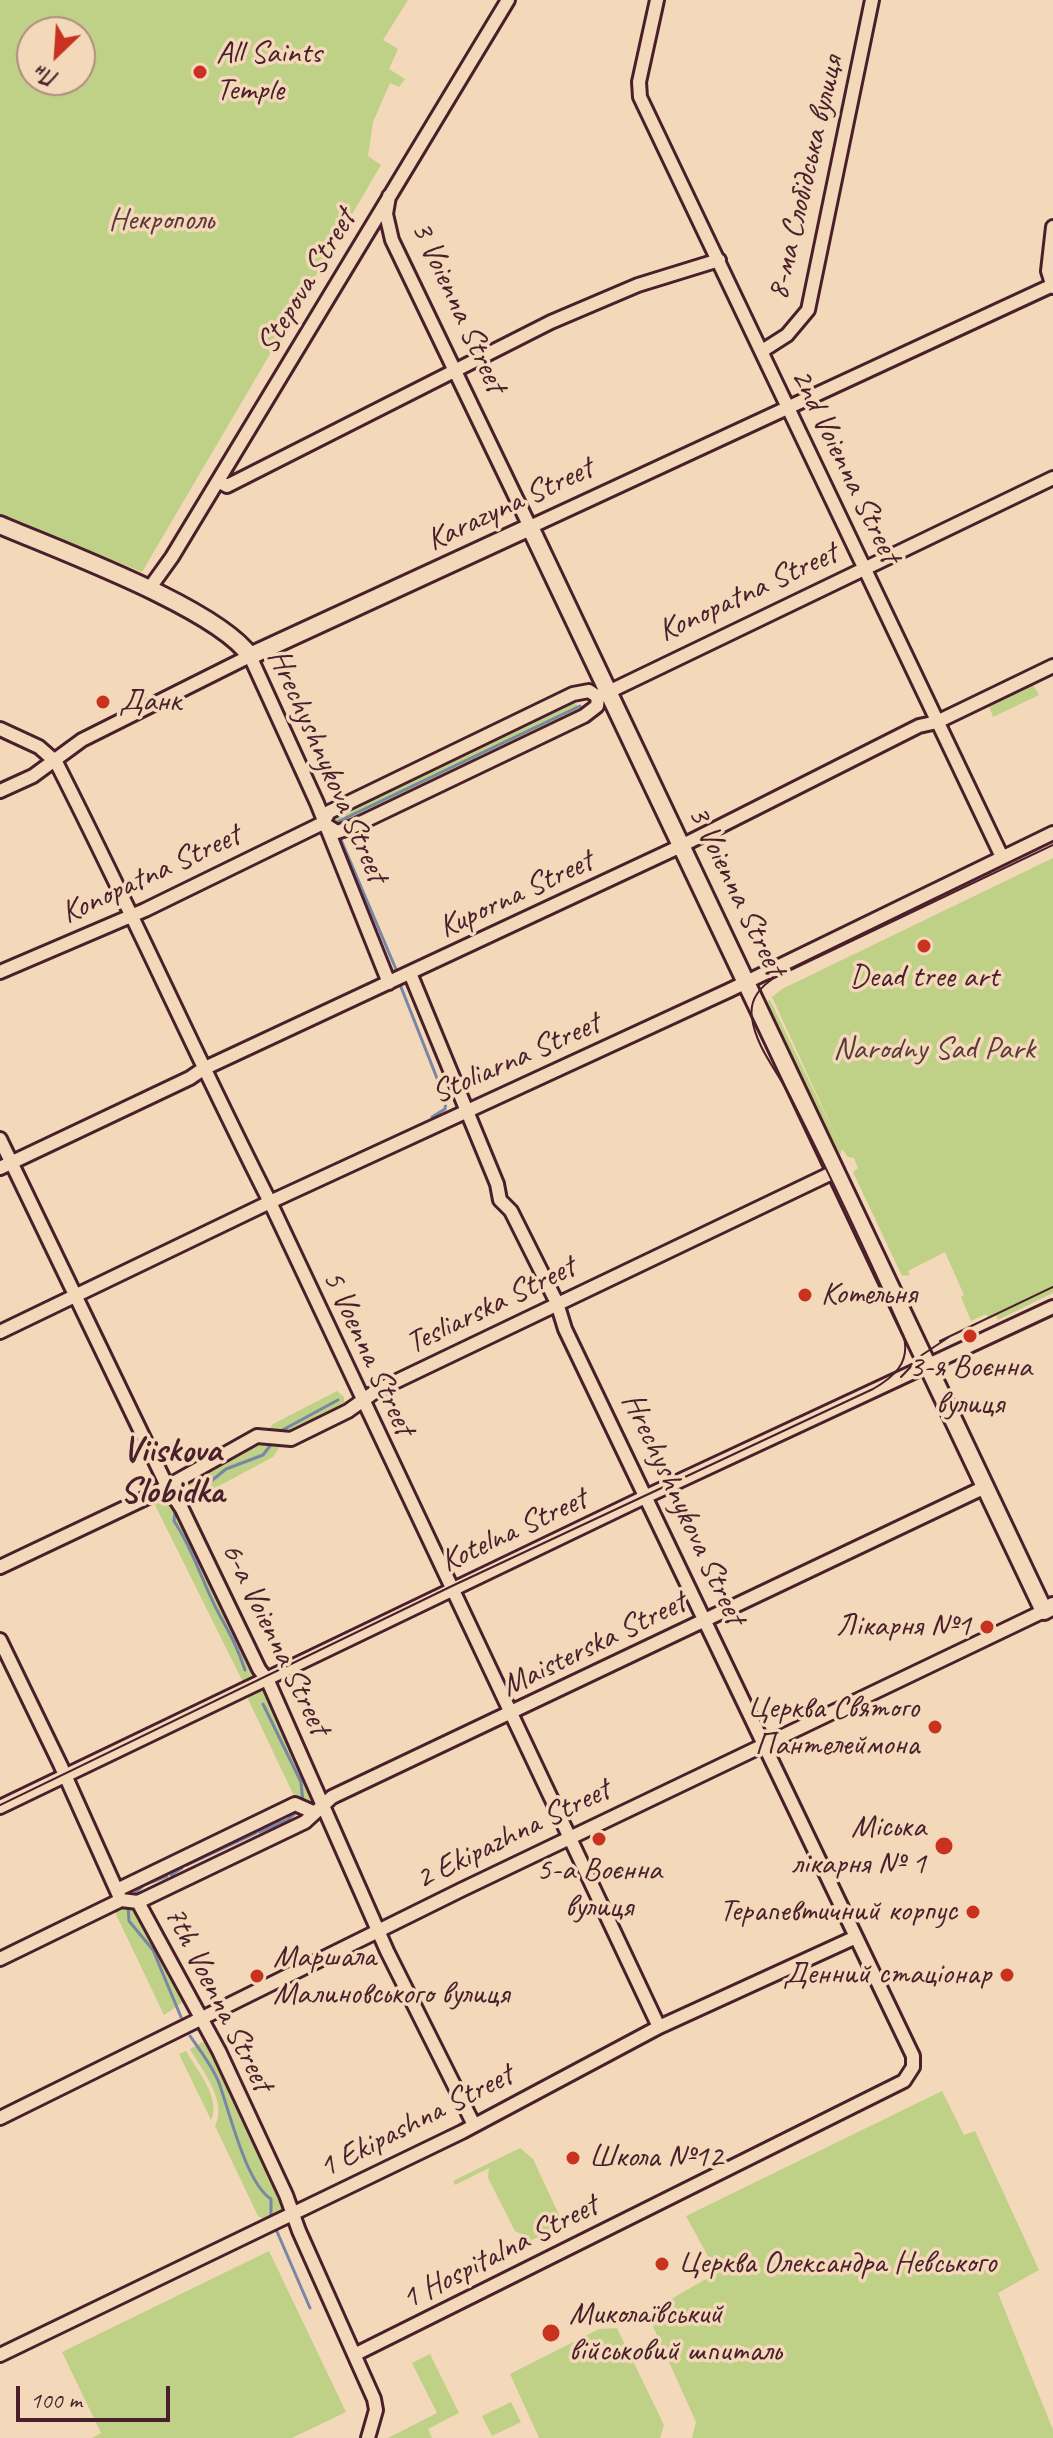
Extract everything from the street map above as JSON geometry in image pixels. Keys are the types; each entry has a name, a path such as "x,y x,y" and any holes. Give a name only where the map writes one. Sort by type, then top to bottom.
{"main road":[{"name":"Hrechyshnykova Street","path":"0,525 149,589 228,634 250,656"},
{"name":"Karazyna Street","path":"250,656 530,527"},
{"name":"3 Voienna Street","path":"530,527 603,694 683,845 926,1366 1048,1608"}],"street":[{"name":"Stepova Street","path":"149,589 218,481 508,0"},
{"name":"2nd Voienna Street","path":"657,0 639,82 640,97 1002,857"},
{"name":"8-ма Слобідська вулиця","path":"762,351 787,335 808,310 872,0"},
{"name":"3 Voienna Street","path":"389,196 388,230 530,527"},
{"path":"1053,227 1048,271 1053,285"},
{"path":"218,481 227,486 456,370 609,298 719,260"},
{"name":"Karazyna Street","path":"530,527 1053,285"},
{"name":"Konopatna Street","path":"323,823 337,832 352,827 584,716 597,706 603,694 1053,478"},
{"name":"Karazyna Street","path":"0,791 56,762 82,740 250,656"},
{"name":"Hrechyshnykova Street","path":"250,656 389,983"},
{"name":"Kuporna Street","path":"6,1166 203,1069 683,845 919,726 937,722 1053,666"},
{"name":"Konopatna Street","path":"0,972 133,914 323,823 329,812 573,694 589,691 603,694"},
{"name":"5 Voenna Street","path":"0,729 48,752 56,762 133,914 203,1069 270,1202 659,2027"},
{"name":"Stoliarna Street","path":"0,1332 270,1202 748,982 1053,833"},
{"name":"Hrechyshnykova Street","path":"410,973 467,1110 500,1200 511,1211 557,1303 565,1329 707,1620 763,1747 913,2056 913,2067"},
{"name":"6-a Voienna Street","path":"0,1139 6,1166 76,1296 167,1486 267,1678 319,1808 473,2123"},
{"name":"Tesliarska Street","path":"0,1567 167,1486 257,1436 291,1439 348,1411 362,1400 557,1303 836,1171"},
{"name":"Kotelna Street","path":"0,1807 453,1588 1053,1307"},
{"name":"Maisterska Street","path":"138,1902 305,1822 332,1797 985,1487"},
{"name":"2 Ekipazhna Street","path":"0,2118 1048,1608"},
{"name":"7th Voenna Street","path":"0,1640 64,1777 84,1811 119,1895 138,1902 219,2051 356,2354"},
{"name":"Maisterska Street","path":"0,1959 295,1804 319,1808"},
{"name":"1 Ekipashna Street","path":"0,2355 293,2214 659,2027 856,1937"},
{"name":"1 Hospitalna Street","path":"356,2354 904,2081 913,2067"},
{"path":"356,2354 376,2410 368,2438"}],"green space":[{"name":"Некрополь","path":"0,0 408,0 383,40 398,49 389,69 405,79 399,87 390,83 373,122 368,156 381,165 142,572 0,514"},
{"path":"1031,681 1039,695 993,717 988,703"},
{"path":"574,699 582,714 333,830 326,825 330,816"},
{"name":"Narodny Sad Park","path":"1053,858 1053,1293 998,1320 996,1316 989,1319 986,1314 971,1321 961,1297 964,1295 945,1252 908,1271 910,1275 902,1276 853,1172 858,1168 854,1158 848,1157 842,1149 840,1155 766,1001 770,1000 840,1145 772,997 782,989"},
{"path":"337,1391 344,1397 345,1411 291,1437 267,1432 273,1424"},
{"path":"254,1442 283,1442 273,1457 191,1501 187,1512 175,1490 178,1483"},
{"path":"163,1492 169,1494 258,1674 257,1678 244,1684 153,1501"},
{"path":"262,1687 269,1690 315,1803 306,1806 295,1798 248,1699 249,1693"},
{"path":"122,1902 139,1909 186,2000 164,2015 114,1910"},
{"path":"208,2039 245,2110 243,2121 250,2139 257,2140 287,2209 268,2221 258,2216 215,2126 218,2116 216,2096 190,2049"},
{"path":"186,2051 211,2094 211,2120 179,2054"},
{"path":"942,2091 964,2135 975,2131 1039,2270 998,2293 1053,2430 1053,2438 692,2438 696,2422 647,2313 711,2276 710,2260 686,2216"},
{"path":"520,2148 533,2159 560,2217 556,2228 532,2240 515,2231 488,2178 489,2168 455,2185 453,2181"},
{"path":"269,2251 346,2412 292,2438 92,2438 101,2433 62,2352"},
{"path":"617,2328 664,2425 660,2438 539,2438 510,2374 599,2329"},
{"path":"430,2354 459,2413 428,2429 432,2438 388,2438 437,2413 412,2363"},
{"path":"511,2402 521,2422 492,2436 482,2416"}],"waterway":[{"path":"336,827 335,823 580,706"},
{"path":"339,835 398,974"},
{"path":"401,987 446,1101 445,1109 432,1117"},
{"path":"277,1433 338,1400"},
{"path":"183,1504 226,1469 263,1455 273,1442"},
{"path":"175,1511 174,1521 245,1670"},
{"path":"263,1704 301,1782 303,1803"},
{"path":"259,1832 287,1820 298,1811"},
{"path":"187,1865 256,1833"},
{"path":"171,1875 182,1868"},
{"path":"130,1898 144,1885 167,1876"},
{"path":"128,1906 129,1921 153,1950 181,2017"},
{"path":"190,2036 216,2077 246,2163 262,2191 271,2199 271,2217"},
{"path":"275,2227 310,2308"}],"tram line":[{"path":"0,1805 452,1586 873,1389 894,1374 905,1354 904,1337 821,1158 758,1040 752,1005 760,990 774,978 1053,845"},
{"path":"940,1341 1053,1287"},
{"path":"901,1377 922,1355 949,1337"}],"place":[{"name":"All Saints Temple","path":"200,72"},
{"name":"Данк","path":"103,702"},
{"name":"Dead tree art","path":"924,946"},
{"name":"Котельня","path":"805,1295"},
{"name":"3-я Воєнна вулиця","path":"970,1336"},
{"name":"Лікарня №1","path":"987,1627"},
{"name":"Церква Святого Пантелеймона","path":"935,1727"},
{"name":"5-а Воєнна вулиця","path":"599,1839"},
{"name":"Міська лікарня № 1","path":"944,1846"},
{"name":"Терапевтичний корпус","path":"973,1912"},
{"name":"Денний стаціонар","path":"1007,1975"},
{"name":"Маршала Малиновського вулиця","path":"257,1976"},
{"name":"Школа №12","path":"573,2158"},
{"name":"Церква Олександра Невського","path":"662,2264"},
{"name":"Миколаївський військовий шпиталь","path":"551,2333"}],"district":[{"name":"Viiskova Slobidka","path":"172,1472"}]}
